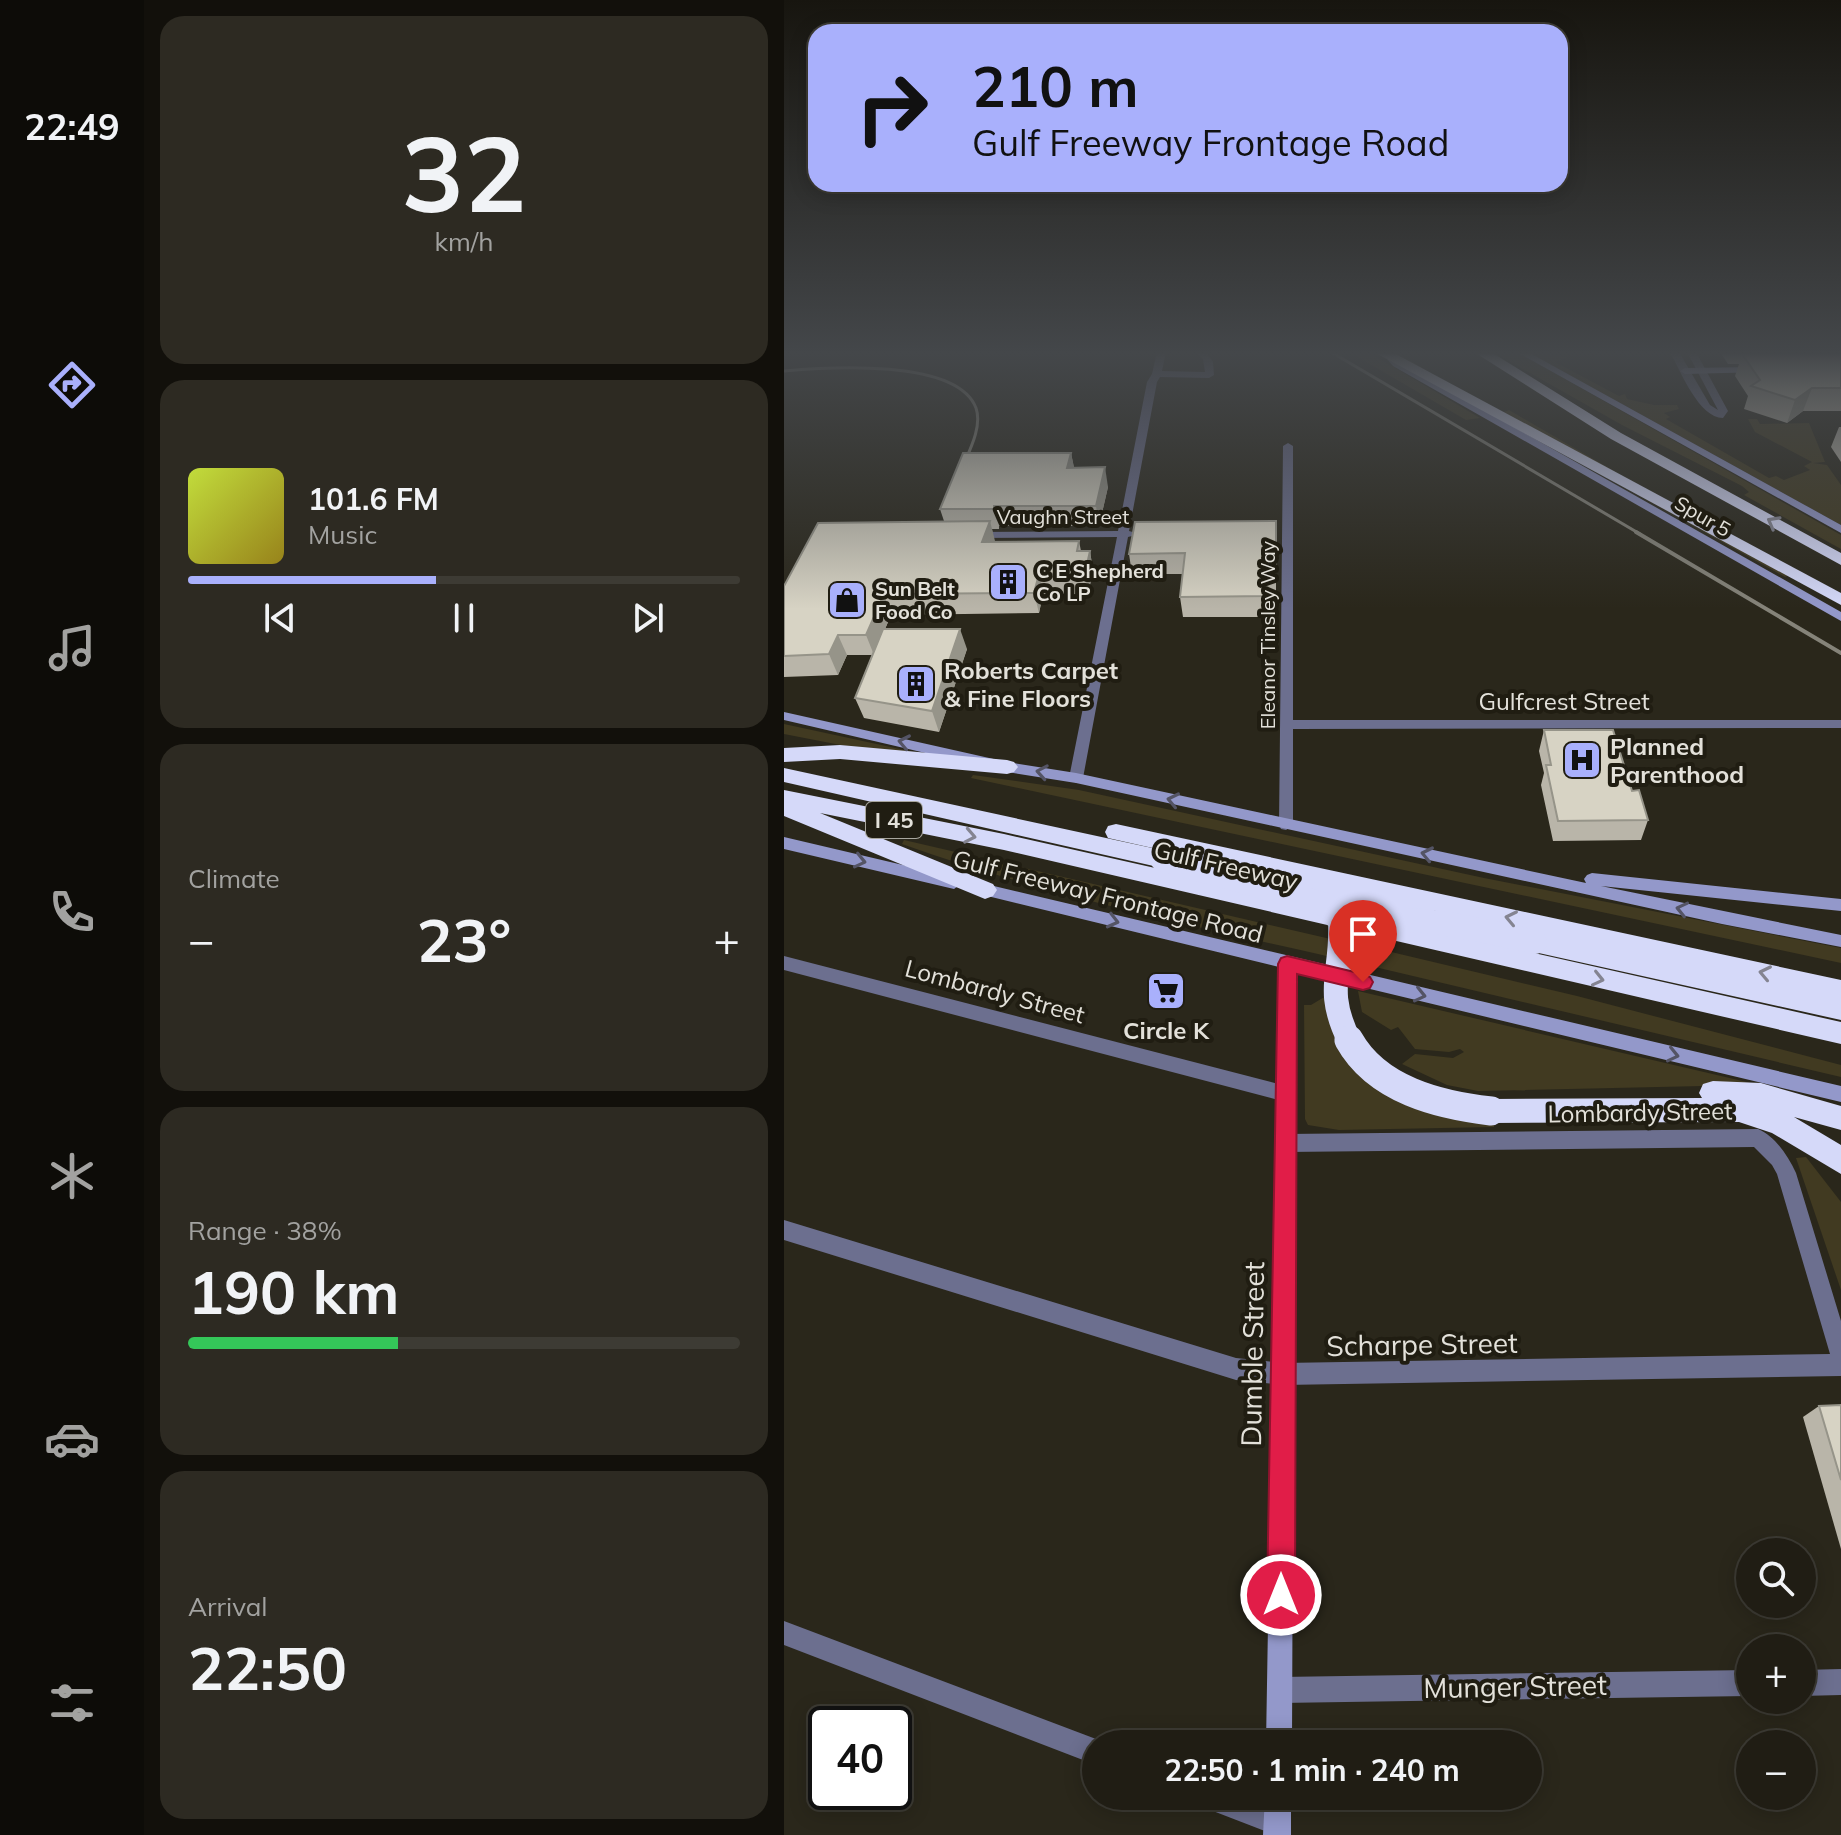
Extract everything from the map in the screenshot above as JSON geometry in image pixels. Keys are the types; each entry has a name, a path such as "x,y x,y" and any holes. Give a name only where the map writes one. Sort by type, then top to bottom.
{"highway":[{"name":"Spur 5","path":"1540,438 1841,600"},
{"name":"Spur 5","path":"1619,438 1841,560"},
{"path":"784,757 840,752 1007,767"},
{"name":"Gulf Freeway","path":"784,757 1841,990"},
{"name":"Gulf Freeway","path":"784,775 1841,1009"},
{"name":"Gulf Freeway","path":"784,798 1004,842 1841,1033"},
{"path":"784,805 794,812 985,890"},
{"path":"1162,859 1326,905 1340,921 1341,944 1333,990 1336,1011 1351,1044 1366,1062 1407,1093 1435,1104 1739,1110 1780,1123 1830,1156 1841,1176"},
{"path":"1535,942 1395,920 1369,928 1359,939 1351,960 1348,984 1354,1020 1363,1038 1378,1056 1402,1075 1428,1089 1491,1105 1729,1093 1761,1095 1841,1118"},
{"path":"1762,1016 1841,1048"}],"main road":[{"name":"Spur 5","path":"1526,438 1841,617"},
{"path":"1675,438 1841,530"},
{"path":"784,716 1007,767 1076,778 1841,941"},
{"name":"Gulf Freeway Frontage Road","path":"784,843 1841,1094"},
{"path":"1504,869 1841,905"},
{"name":"Dumble Street","path":"1279,1730 1287,964"}],"street":[{"path":"1076,778 1142,438"},
{"name":"Eleanor Tinsley Way","path":"1286,825 1288,446"},
{"path":"1273,533 1288,533"},
{"name":"Vaughn Street","path":"965,535 1154,534"},
{"name":"Gulfcrest Street","path":"1287,725 1841,724"},
{"name":"Lombardy Street","path":"784,963 1286,1094"},
{"name":"Lombardy Street","path":"1286,1143 1758,1138 1779,1159 1786,1173 1841,1356"},
{"name":"Scharpe Street","path":"784,1230 1236,1369 1283,1374 1841,1365"},
{"path":"784,1633 1082,1747"},
{"path":"1816,1683 1841,1682"},
{"name":"Munger Street","path":"1280,1690 1736,1683"},
{"path":"1253,1810 1277,1818"}],"shaded area":[{"path":"1535,438 1557,438 1791,574 1785,577"},
{"path":"1647,438 1669,438 1841,535 1841,549 1744,495 1749,492"},
{"path":"1683,438 1699,438 1769,478 1776,476 1784,480 1810,470 1804,466 1812,462 1766,438 1815,438 1825,462 1813,463 1827,465 1841,485 1841,525"},
{"path":"784,724 923,754 861,749 784,734"},
{"path":"973,775 1079,790 1484,878 1841,948 1841,963 971,778"},
{"path":"904,840 1335,940 1331,957 1061,893 954,862 902,844"},
{"path":"1366,946 1577,996 1841,1065 1841,1077 1358,963"},
{"path":"1358,991 1785,1091 1703,1086 1478,1091 1447,1085 1402,1064 1415,1054 1453,1058 1464,1052 1460,1049 1449,1052 1415,1049 1398,1027 1391,1030 1362,1012"},
{"path":"1326,996 1351,1055 1494,1121 1494,1127 1339,1130 1308,1125 1305,1119 1304,1005 1311,1005"},
{"path":"1806,1157 1841,1202 1841,1290 1796,1158"}],"building":[{"path":"963,453 1071,453 1067,468 1105,467 1096,506 940,509"},
{"path":"990,521 982,542 1079,541 1077,551 1090,551 1085,573 1039,574 1034,593 884,594 866,635 838,635 829,654 784,656 784,586 818,523"},
{"path":"1276,521 1276,572 1268,572 1267,596 1180,597 1185,553 1129,554 1135,522"},
{"name":"Roberts Carpet & Fine Floors","path":"883,629 960,629 932,711 855,698"},
{"name":"Planned Parenthood","path":"1544,730 1613,730 1632,791 1639,790 1648,820 1558,821 1546,765 1551,765"},
{"path":"1841,1405 1841,1480 1819,1406"}],"railway":[{"path":"960,473 974,438"},
{"path":"1476,438 1640,534"},
{"path":"1636,532 1841,653"}],"place":[{"name":"C E Shepherd Co LP","path":"1008,582"},
{"name":"Sun Belt Food Co","path":"847,600"},
{"name":"Roberts Carpet & Fine Floors","path":"916,684"},
{"name":"Planned Parenthood","path":"1582,760"},
{"name":"Circle K","path":"1166,991"}],"route":[{"path":"1281,1595 1287,964 1363,982"}]}
